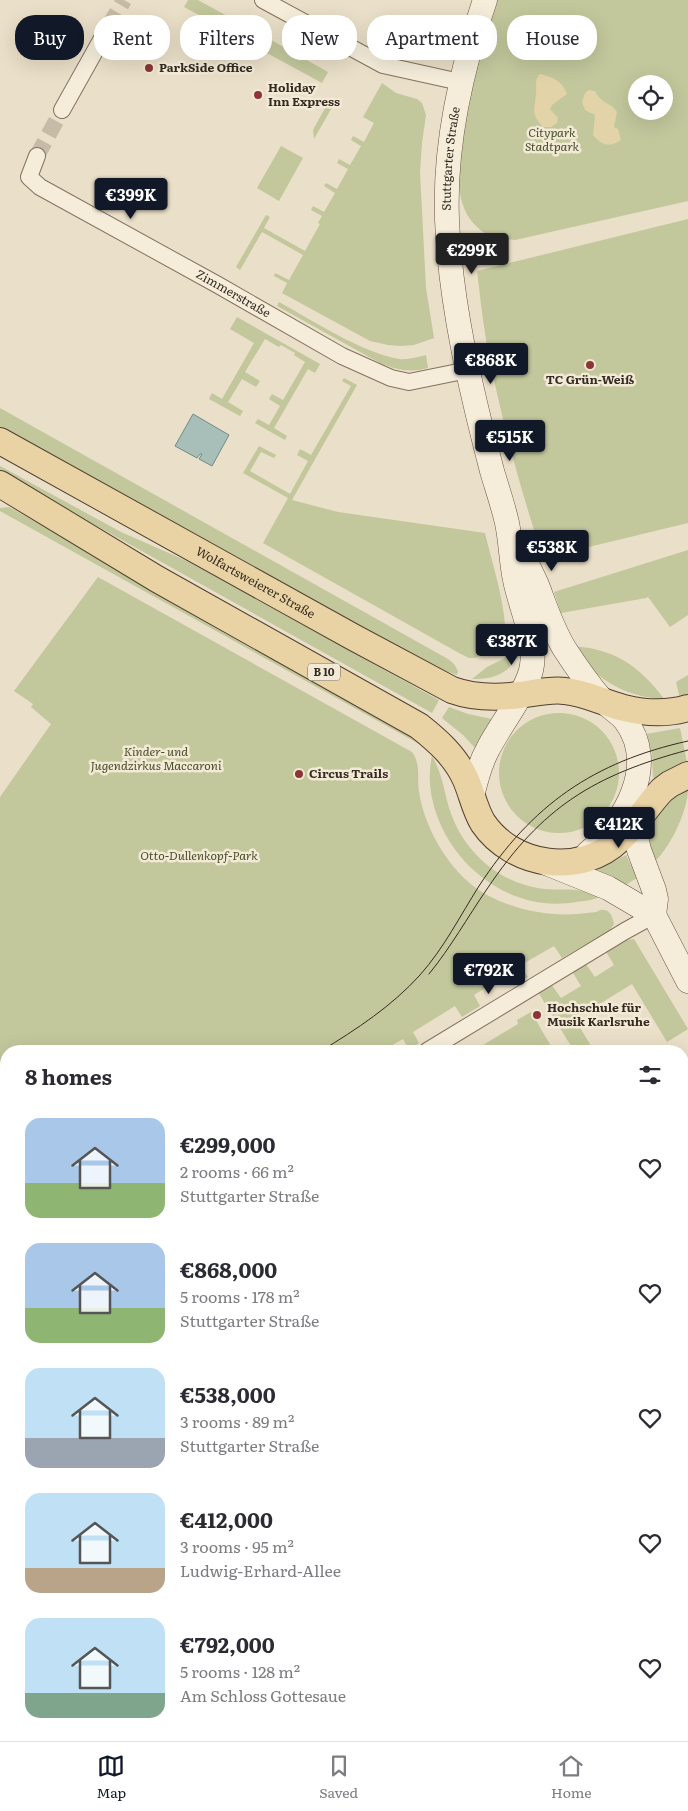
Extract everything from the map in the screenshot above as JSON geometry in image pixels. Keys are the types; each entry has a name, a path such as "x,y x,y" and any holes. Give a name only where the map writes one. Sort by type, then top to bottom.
{"main road":[{"name":"Stuttgarter Straße","path":"485,0 460,82 448,170 447,219 455,296 468,370 507,524 515,580 532,653 530,673 519,696"},
{"name":"Wolfartsweierer Straße","path":"0,441 446,687 469,696 519,696"},
{"name":"B 10","path":"0,484 149,574 419,726 442,745 453,759 466,780 482,821 495,836 515,852 544,862 561,863 591,858 604,852 620,840 662,790 688,775"},
{"name":"Stuttgarter Straße","path":"507,524 536,583 559,639 572,660 603,701"},
{"path":"472,796 487,750 519,696 537,692 564,691 588,696 625,708 648,712 664,712 688,708"},
{"path":"577,861 604,838 618,821 627,807 637,782 638,755 632,732 624,720 603,701"},
{"path":"634,824 639,850 656,899 654,915"},
{"path":"544,862 608,888 654,915 688,981"}],"street":[{"path":"263,0 383,65 460,82"},
{"path":"62,110 94,53"},
{"name":"Zimmerstraße","path":"37,156 29,176 40,187 215,283 342,356 391,378 409,382 468,370"},
{"path":"437,1045 609,940 654,915"}],"green space":[{"path":"188,0 198,0 225,15 199,15 184,7"},
{"name":"Citypark Stadtpark","path":"497,0 688,0 688,201 515,240 499,238 480,230 468,216 463,204 460,191 459,164 468,91 478,60 497,60 497,15 492,15"},
{"path":"272,41 282,46 282,60 307,60 328,72 322,83 272,56"},
{"path":"382,83 396,93 417,99 422,103 426,115 420,172 426,288 434,338 414,345 388,345 370,341 282,293 287,283 274,276 275,273 289,280 303,255 262,232 240,270 236,267 266,215 270,217 264,228 305,251 320,224 318,223 322,216 311,210 313,206 324,212 335,193 324,186 326,183 337,189 348,169 337,163 339,159 350,165 361,146 351,140 353,136 364,142 374,123 363,117"},
{"path":"338,97 314,139 313,130 330,99"},
{"path":"281,146 303,158 279,201 257,188"},
{"name":"TC Grün-Weiß","path":"688,219 688,523 543,558 518,477 497,394 485,331 477,271"},
{"path":"279,302 353,343 385,356 409,359 426,355 428,368 404,370 380,363 277,306"},
{"path":"237,317 320,364 315,373 308,369 274,428 287,436 285,440 255,423 258,419 269,425 280,406 269,399 272,394 283,400 305,362 294,355 295,353 281,345 279,347 265,339 245,372 260,381 256,387 242,379 228,402 243,411 240,416 209,399 212,393 222,399 254,343 230,329"},
{"path":"344,378 357,385 292,500 338,512 485,533 502,602 505,641 475,658 469,658 459,653 263,543 288,498 243,473 259,446 276,455 274,458 261,452 250,471 290,494 308,461 297,455 300,449 311,455 351,386 342,381"},
{"path":"0,408 448,659 458,671 457,675 434,667 0,427"},
{"path":"0,466 121,532 187,561 439,700 432,713 0,472"},
{"path":"9,507 406,728 421,741 421,745 0,511 0,508"},
{"path":"688,550 688,615 670,627 648,597 654,593 646,598 561,613 554,592"},
{"name":"Otto-Dullenkopf-Park","path":"98,577 412,752 418,766 419,792 422,807 434,837 453,865 476,888 499,901 543,913 577,914 606,910 611,915 614,924 610,930 562,958 554,946 521,965 528,977 518,983 511,972 474,995 480,1006 462,1017 455,1006 413,1032 419,1043 416,1045 406,1045 403,1039 392,1045 0,1045 0,797 51,724 31,707 33,704 14,691"},
{"path":"568,646 598,650 623,660 645,677 665,700 635,694 610,684 589,668"},
{"path":"515,653 514,662 505,671 493,677 472,679 487,667"},
{"path":"688,675 688,697 680,699 676,682"},
{"path":"449,707 468,714 492,719 476,749 463,735 442,718"},
{"path":"559,713 571,714 582,718 592,723 601,731 609,740 614,750 618,761 618,785 614,796 609,806 601,815 592,823 582,828 571,832 559,833 547,832 536,828 526,823 517,815 509,806 504,796 500,785 499,773 500,761 504,750 509,740 517,731 526,723 536,718 547,714"},
{"path":"680,728 688,767 655,779 653,777 652,753 644,737 646,734"},
{"path":"432,756 440,772 454,821 469,847 479,858 490,867 516,882 545,889 576,890 602,896 586,901 551,904 527,900 504,891 484,878 466,862 451,843 439,821 430,788"},
{"path":"688,789 685,808 671,841 658,859 651,865 650,841 656,820 668,803"},
{"path":"626,855 637,878 622,887 595,871"},
{"path":"634,939 688,1029 667,1042 632,984 575,1019 590,1045 570,1045 538,992 551,984 561,998 581,986 572,971 585,963 595,977 614,965 605,950 625,940"},
{"path":"531,1012 550,1045 483,1045 518,1024 517,1020"}],"sand":[{"path":"540,74 556,80 563,86 567,94 552,105 550,109 558,118 557,123 551,127 543,127 535,115 536,81"},
{"path":"589,90 595,91 601,99 612,106 617,112 614,127 618,129 621,140 609,145 602,143 593,135 595,115 585,110 582,102 585,93"}],"water":[{"path":"193,414 229,435 212,466 199,459 202,454 197,458 175,446"}],"tunnel":[{"path":"115,15 124,0"},
{"path":"37,156 62,110"}],"tram line":[{"path":"331,1045 374,1016 398,997 420,975 444,943 499,857 543,810 568,791 594,775 623,761 688,741"},
{"path":"429,974 508,861 528,836 550,816 573,798 598,783 625,771 688,750"}],"place":[{"name":"ParkSide Office","path":"149,68"},
{"name":"Holiday Inn Express","path":"258,95"},
{"name":"TC Grün-Weiß","path":"590,365"},
{"name":"Circus Trails","path":"299,774"},
{"name":"Hochschule für Musik Karlsruhe","path":"537,1015"}],"park label":[{"name":"Kinder- und Jugendzirkus Maccaroni","path":"156,759"}]}
